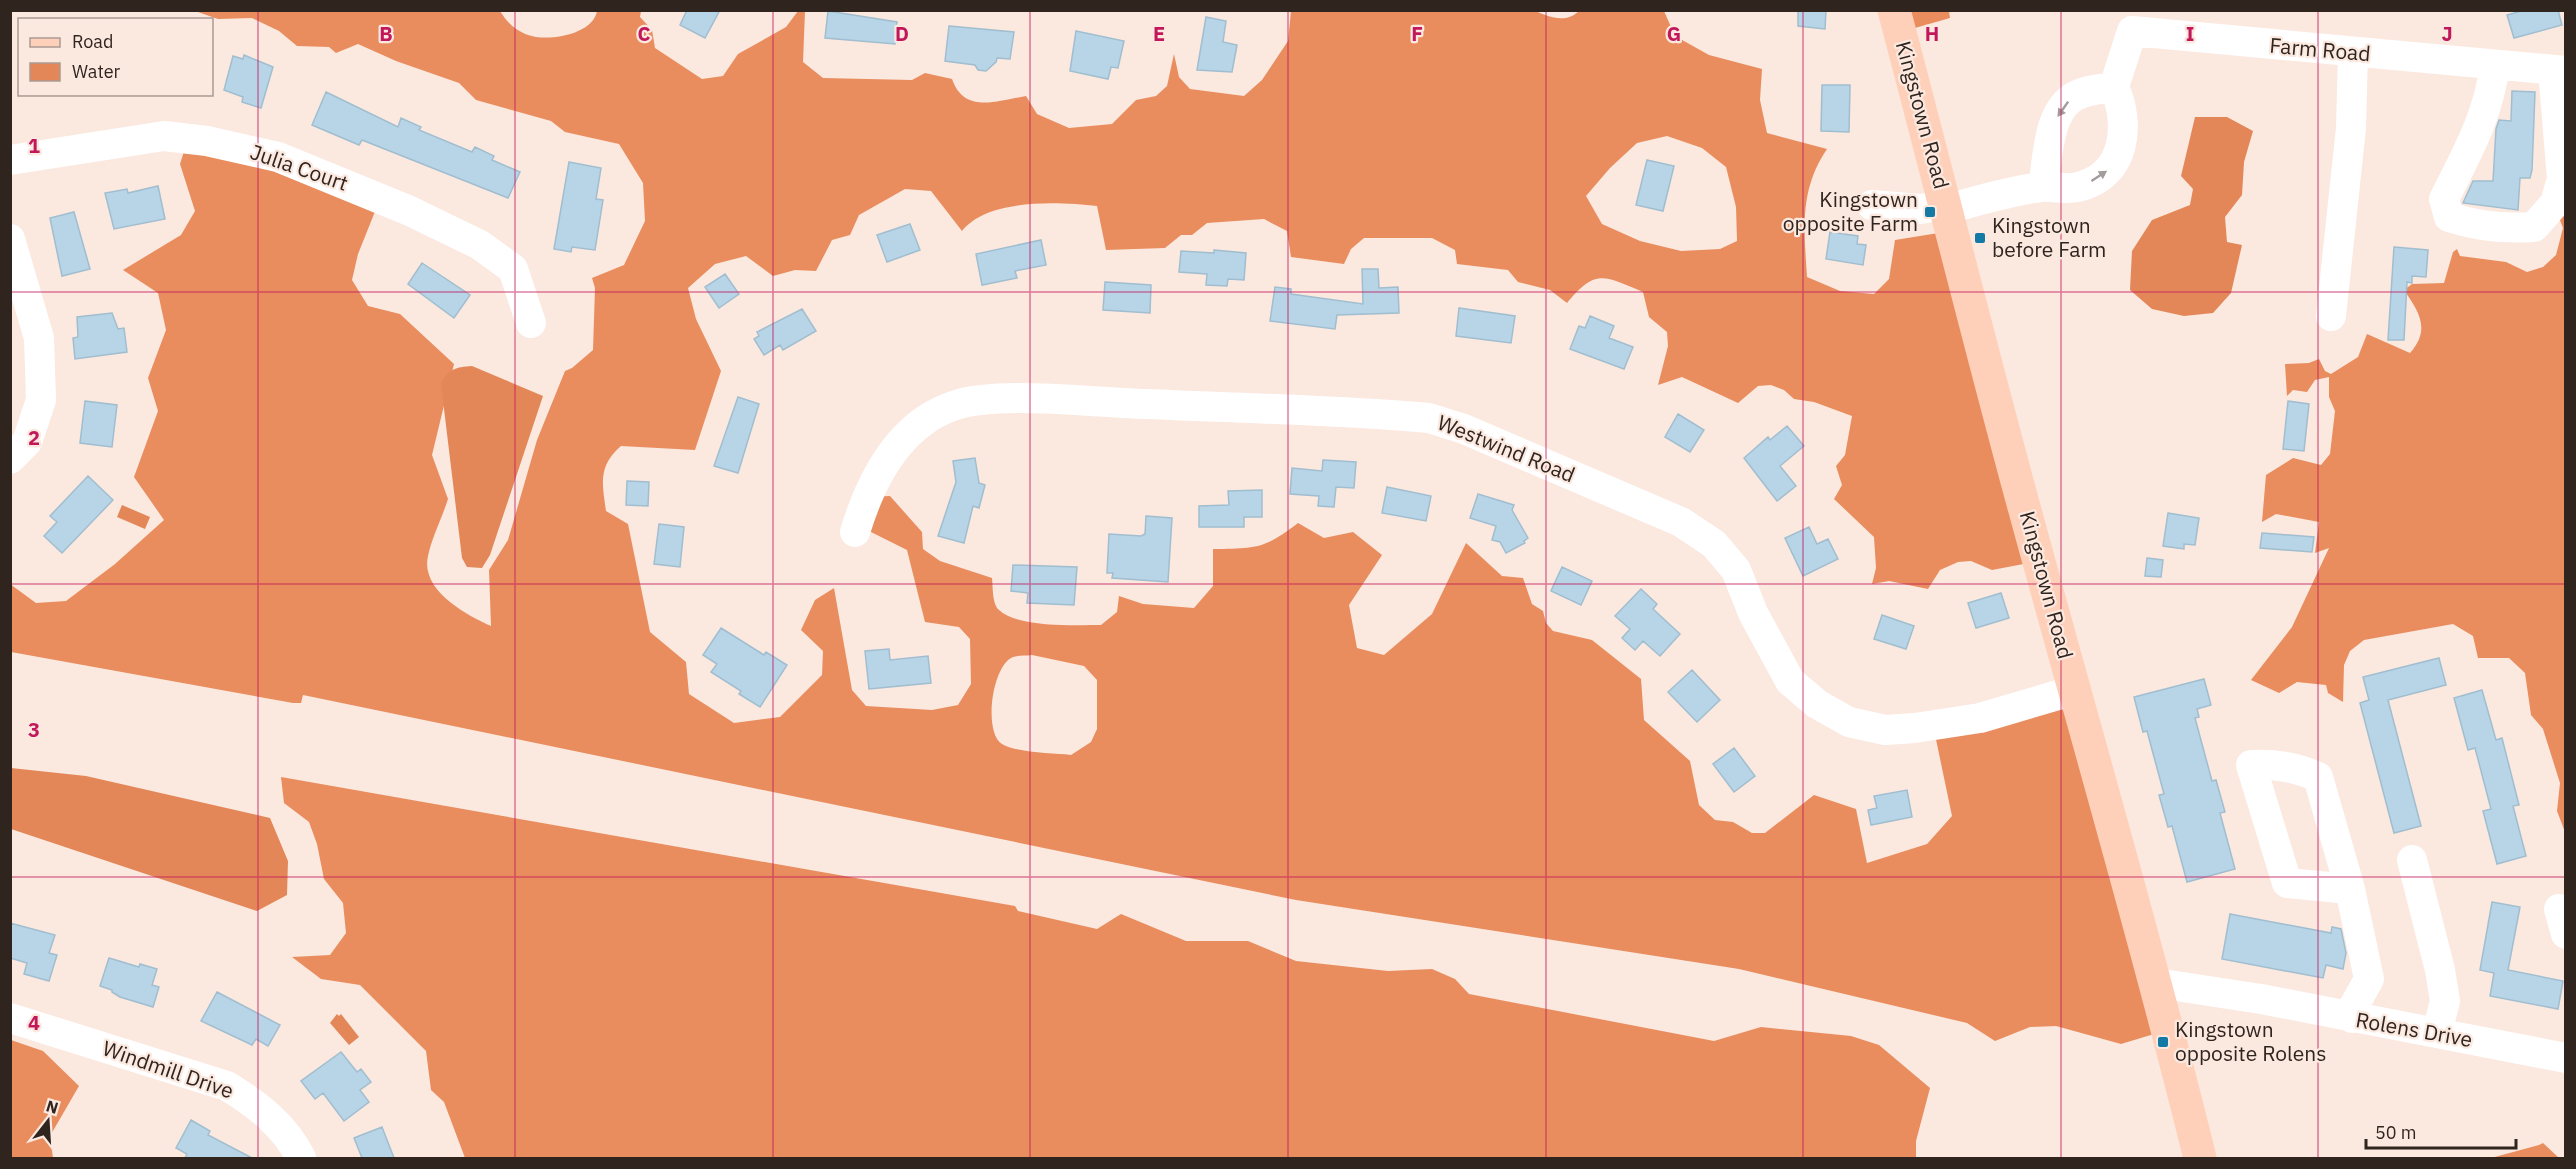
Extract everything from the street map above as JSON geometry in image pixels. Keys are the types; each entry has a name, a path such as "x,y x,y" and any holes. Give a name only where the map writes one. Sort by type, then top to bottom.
{"main road":[{"name":"Kingstown Road","path":"1894,10 2075,690 2156,983 2200,1158"}],"street":[{"name":"Farm Road","path":"2114,87 2133,21 2354,53 2559,71"},
{"path":"2331,316 2351,128 2354,53"},
{"path":"2495,65 2491,93 2476,138 2444,199 2448,217 2468,223 2511,229 2534,227 2555,203 2564,179 2559,71"},
{"path":"1872,205 1920,209 1946,207 2043,187 2060,189 2079,187 2097,179 2119,156 2124,120 2122,106 2114,87 2083,92 2070,99 2060,111 2053,126 2043,187"},
{"name":"Julia Court","path":"10,160 164,136 207,141 278,157 410,211 480,245 513,269 531,323"},
{"path":"10,239 39,338 41,400 27,442 10,459"},
{"name":"Westwind Road","path":"855,532 864,504 880,468 901,441 928,419 956,405 993,399 1060,400 1429,418 1464,429 1681,522 1714,544 1736,570 1753,613 1790,681 1817,704 1849,722 1885,730 1915,729 1980,718 2075,690"},
{"path":"2412,860 2440,970 2445,1001 2437,1033"},
{"path":"2350,889 2369,980 2354,1006 2352,1018"},
{"name":"Rolens Drive","path":"2156,983 2260,999 2565,1058"},
{"name":"Windmill Drive","path":"10,1018 228,1086 259,1106 280,1127 302,1158"}],"shaded area":[{"path":"1533,10 1551,17 1563,18 1579,11 1664,11 1675,36 1709,55 1762,69 1760,100 1767,133 1827,149 1812,180 1805,211 1807,277 1840,291 1874,294 1889,279 1895,240 1951,231 2039,561 1992,570 1971,561 1958,562 1940,570 1928,589 1889,581 1872,584 1876,568 1874,537 1834,499 1842,485 1836,466 1845,455 1852,416 1814,402 1794,399 1784,390 1771,385 1758,386 1738,403 1682,377 1658,385 1668,346 1667,332 1649,317 1643,292 1619,282 1601,278 1594,280 1586,284 1567,303 1550,290 1518,282 1508,270 1457,264 1455,250 1432,238 1364,238 1351,249 1344,264 1291,257 1287,231 1264,219 1207,223 1192,235 1181,235 1165,248 1106,250 1097,206 1044,203 1006,208 974,220 962,231 931,191 905,189 859,215 850,235 832,240 816,271 795,270 773,276 746,256 715,264 688,288 696,319 721,371 695,450 621,446 605,468 603,483 606,511 628,524 650,632 686,662 689,694 734,723 780,717 822,675 823,651 801,630 815,600 834,588 852,690 866,706 932,710 958,705 971,684 970,639 959,627 925,622 907,550 859,526 867,497 890,496 922,532 923,549 940,561 992,578 994,600 999,610 1008,616 1033,623 1101,625 1117,612 1119,596 1143,604 1194,608 1213,586 1213,549 1258,546 1276,538 1298,523 1324,538 1353,532 1382,555 1349,605 1357,648 1384,655 1432,614 1466,543 1502,576 1523,578 1532,604 1543,611 1546,623 1553,631 1592,640 1641,679 1644,720 1690,761 1699,805 1715,820 1733,822 1752,833 1765,833 1814,795 1856,809 1867,863 1927,844 1952,816 1933,725 2066,692 2164,1031 2121,1044 2056,1026 2030,1027 1995,1041 1967,1023 1739,969 1296,900 303,695 301,703 293,703 11,652 10,584 36,603 66,601 115,564 164,520 134,477 158,411 148,378 166,330 158,293 123,270 181,235 195,211 180,164 187,142 380,199 358,254 352,280 368,306 400,314 454,364 432,455 448,499 430,549 427,568 431,580 447,600 491,626 489,570 508,540 537,440 565,371 572,368 593,350 595,288 592,278 624,265 645,221 643,183 619,144 565,132 551,121 476,100 459,83 396,61 358,44 336,53 329,47 297,46 279,31 252,18 218,19 195,11 500,11 519,31 546,38 578,31 594,19 597,11 641,11 640,17 652,30 655,48 702,79 723,76 738,54 786,27 798,11 805,11 803,62 823,78 912,80 925,73 952,79 957,90 973,101 983,103 1026,96 1037,114 1069,128 1112,124 1136,100 1156,96 1167,86 1174,54 1179,77 1190,89 1244,96 1262,80 1288,41 1291,11","holes":["1667,136 1702,148 1726,167 1736,207 1737,241 1720,249 1681,251 1640,241 1602,224 1586,196 1610,168 1637,143","1032,655 1084,666 1097,680 1097,729 1091,742 1071,755 1017,749 1002,744 996,737 993,726 992,699 1000,672 1013,657"]},
{"path":"1895,11 1949,11 1950,18 1901,32"},
{"path":"2565,207 2565,832 2557,811 2560,783 2543,729 2531,715 2525,673 2509,658 2478,658 2473,636 2453,624 2364,640 2350,651 2344,665 2343,702 2328,693 2326,685 2297,682 2279,693 2251,680 2292,627 2329,548 2315,553 2319,522 2276,514 2262,522 2266,475 2293,458 2321,465 2330,454 2335,411 2329,397 2329,377 2315,380 2307,392 2293,390 2287,396 2285,364 2309,363 2319,359 2325,371 2331,374 2358,357 2367,334 2410,353 2420,336 2421,328 2418,313 2404,290 2412,284 2444,283 2453,252 2457,249 2460,256 2506,262 2527,272 2543,267 2556,255 2563,228 2556,210"},
{"path":"281,777 1015,906 1018,911 1097,929 1121,914 1186,941 1248,941 1296,961 1388,971 1432,969 1455,979 1469,994 1714,1041 1761,1027 1851,1036 1879,1045 1930,1088 1916,1141 1916,1158 465,1158 444,1102 431,1090 426,1051 360,985 321,979 292,957 330,955 346,933 343,903 324,879 317,844 309,822 284,803"},
{"path":"11,1040 43,1051 79,1086 50,1136 53,1158 11,1158"},
{"path":"2543,1143 2558,1157 2491,1158 2539,1145"}],"water":[{"path":"2195,117 2227,117 2253,131 2244,162 2242,195 2225,217 2227,242 2242,245 2231,293 2213,313 2184,316 2152,309 2130,290 2132,251 2152,220 2190,205 2193,189 2181,176"},
{"path":"472,366 543,396 490,555 482,568 467,567 462,558 441,384 453,370"},
{"path":"122,505 150,517 145,529 117,517"},
{"path":"11,768 86,776 270,818 288,861 287,895 257,911 11,829"},
{"path":"337,1014 339,1016 341,1014 359,1037 349,1045 330,1023"}],"building":[{"path":"687,10 720,10 705,38 680,25"},
{"path":"1798,10 1826,10 1825,29 1798,26"},
{"path":"2525,10 2558,10 2562,25 2514,38 2507,15"},
{"path":"828,11 897,22 895,44 825,38"},
{"path":"1206,17 1226,21 1223,42 1237,45 1232,72 1197,70"},
{"path":"949,26 1014,32 1010,59 997,58 996,62 986,71 978,70 975,65 945,61"},
{"path":"1076,31 1124,41 1118,68 1111,67 1108,79 1070,71"},
{"path":"244,55 273,67 261,108 242,102 243,97 224,90 233,56 243,59"},
{"path":"1822,85 1850,85 1849,132 1821,131"},
{"path":"2512,91 2535,92 2532,170 2530,178 2520,178 2518,210 2463,203 2473,181 2493,181 2496,129 2499,120 2511,121"},
{"path":"326,92 398,127 401,118 421,127 419,130 472,152 475,147 494,156 492,160 520,172 508,198 362,140 359,145 312,125"},
{"path":"1647,160 1674,166 1663,211 1636,205"},
{"path":"569,162 601,168 596,199 603,200 595,250 572,247 571,252 554,249"},
{"path":"158,186 165,219 114,229 105,193 127,189 128,193"},
{"path":"74,212 90,269 62,276 50,218"},
{"path":"910,224 920,250 887,262 877,235"},
{"path":"1830,232 1858,236 1857,244 1866,245 1863,265 1826,259"},
{"path":"1041,240 1046,265 1015,271 1017,278 982,285 976,254"},
{"path":"2394,247 2428,250 2426,277 2412,276 2412,283 2407,282 2404,340 2388,340"},
{"path":"1214,250 1246,253 1244,280 1228,279 1227,286 1206,285 1207,274 1179,272 1181,251 1214,253"},
{"path":"422,263 470,295 454,318 408,284"},
{"path":"1362,269 1378,269 1379,288 1398,287 1399,313 1337,315 1335,329 1270,321 1275,287 1291,289 1291,294 1363,304"},
{"path":"725,274 739,294 719,308 705,287"},
{"path":"1105,282 1151,285 1150,313 1103,310"},
{"path":"1459,308 1515,316 1511,343 1456,336"},
{"path":"802,309 816,331 783,350 780,345 764,355 754,339 759,336 757,332"},
{"path":"112,313 118,329 124,328 127,352 75,359 73,338 78,337 77,317"},
{"path":"1590,316 1614,326 1609,338 1633,347 1624,369 1570,349 1579,326 1585,328"},
{"path":"738,397 759,404 738,473 714,466"},
{"path":"85,401 117,405 112,447 80,443"},
{"path":"2288,401 2309,404 2304,451 2283,449"},
{"path":"1678,414 1704,430 1690,452 1665,437"},
{"path":"1787,426 1804,446 1780,466 1796,486 1777,501 1744,458 1768,437 1770,440"},
{"path":"975,458 979,483 985,485 979,508 973,506 964,543 938,536 956,482 953,461"},
{"path":"1323,460 1356,462 1354,488 1336,487 1334,507 1318,506 1319,496 1290,494 1292,468 1322,471"},
{"path":"88,476 113,500 62,553 44,536 57,522 50,516"},
{"path":"627,481 649,482 648,506 626,505"},
{"path":"1387,487 1431,496 1426,521 1382,513"},
{"path":"1262,490 1262,517 1244,517 1244,527 1199,527 1199,506 1229,505 1228,491"},
{"path":"1478,494 1514,505 1512,510 1528,538 1524,541 1525,543 1506,553 1500,542 1492,540 1496,526 1470,518"},
{"path":"2168,513 2199,518 2195,545 2184,544 2184,549 2163,546"},
{"path":"1146,516 1172,518 1168,582 1112,578 1113,573 1107,573 1109,534 1141,536 1145,534"},
{"path":"659,524 684,527 680,567 654,564"},
{"path":"1809,527 1817,544 1828,539 1838,559 1803,576 1785,538"},
{"path":"2262,533 2314,537 2312,552 2260,548"},
{"path":"2147,558 2163,560 2161,577 2145,576"},
{"path":"1013,565 1077,567 1074,605 1027,603 1028,593 1011,591"},
{"path":"1562,567 1592,581 1581,605 1551,591"},
{"path":"1641,589 1657,604 1653,609 1680,634 1660,656 1643,641 1635,650 1622,638 1630,629 1615,616"},
{"path":"2001,593 2009,618 1976,628 1968,603"},
{"path":"1882,615 1914,626 1906,649 1874,639"},
{"path":"721,628 764,655 766,652 787,665 760,707 739,694 741,691 711,672 717,664 703,655"},
{"path":"889,649 890,660 928,656 931,683 869,689 865,651"},
{"path":"2439,658 2446,685 2388,700 2421,826 2394,833 2360,703 2369,700 2363,677"},
{"path":"1692,670 1720,700 1697,722 1668,692"},
{"path":"2204,679 2211,705 2197,709 2199,717 2195,718 2212,781 2216,780 2225,812 2220,813 2235,869 2187,882 2172,826 2168,827 2159,795 2164,794 2147,731 2143,732 2134,697"},
{"path":"2482,690 2496,740 2502,738 2519,805 2513,806 2526,856 2497,864 2483,811 2491,809 2475,748 2468,750 2454,698"},
{"path":"1734,748 1755,776 1734,792 1713,764"},
{"path":"1907,790 1912,817 1871,825 1868,810 1877,808 1874,796"},
{"path":"2492,902 2520,907 2508,970 2563,981 2558,1009 2490,996 2494,973 2480,970"},
{"path":"2230,914 2331,933 2332,927 2341,929 2346,953 2343,969 2326,965 2323,978 2222,959"},
{"path":"10,923 55,935 49,953 57,955 49,981 24,974 27,963 10,958"},
{"path":"109,958 139,967 140,964 157,969 152,985 159,987 153,1007 120,997 112,990 100,986"},
{"path":"217,992 280,1025 268,1046 256,1039 252,1045 201,1021"},
{"path":"341,1052 357,1072 361,1069 371,1082 360,1090 369,1102 344,1121 323,1093 315,1099 301,1081"},
{"path":"191,1120 210,1131 208,1135 252,1158 185,1158 187,1154 176,1148"},
{"path":"382,1127 394,1158 362,1158 354,1138"}],"place":[{"name":"Kingstown opposite Farm","path":"1930,212"},
{"name":"Kingstown before Farm","path":"1980,238"},
{"name":"Kingstown opposite Rolens","path":"2163,1042"}]}
